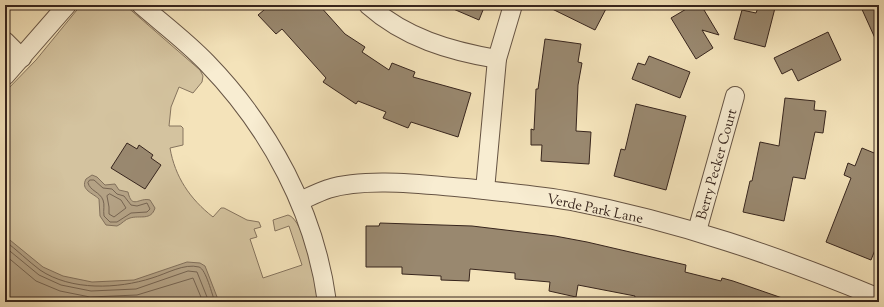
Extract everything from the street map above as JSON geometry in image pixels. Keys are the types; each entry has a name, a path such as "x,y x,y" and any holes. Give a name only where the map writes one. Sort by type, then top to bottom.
{"street":[{"path":"5,76 67,5"},
{"path":"141,5 206,62 241,102 260,127 300,200 314,240 325,281 328,302"},
{"path":"368,5 377,13 406,31 439,46 470,55 497,59"},
{"path":"485,190 497,59 513,5"},
{"path":"5,41 22,58"},
{"name":"Berry Pecker Court","path":"697,231 735,96"},
{"name":"Verde Park Lane","path":"300,200 329,189 360,184 392,183 485,190 571,201 697,231 796,264 879,298"}],"shaded area":[{"path":"81,5 125,5 200,70 203,76 202,82 193,93 179,87 171,107 169,126 181,126 183,128 183,145 170,148 172,159 180,178 197,203 213,217 221,208 224,208 247,220 259,222 261,227 254,229 257,237 250,239 263,278 302,265 289,226 275,231 273,220 288,215 294,219 304,240 319,302 5,302 5,92 36,60"}],"water":[{"path":"92,175 97,177 105,185 115,184 119,190 128,192 134,202 150,200 155,208 153,212 151,215 145,217 134,217 128,219 117,226 106,225 100,216 99,199 88,191 85,186 86,179"},
{"path":"5,236 43,267 63,276 92,282 134,280 187,262 200,263 205,266 219,302 5,302"}],"building":[{"path":"270,5 319,5 345,34 365,47 362,52 389,70 392,63 415,72 413,77 471,93 458,137 411,122 408,128 383,118 386,112 358,101 356,104 323,82 326,78 282,29 276,34 258,15"},
{"path":"444,5 485,5 479,20"},
{"path":"544,5 608,5 595,30"},
{"path":"693,5 701,5 719,35 702,30 713,48 696,59 671,18"},
{"path":"759,5 775,8 765,47 734,39 742,10 756,13"},
{"path":"860,5 879,5 879,47"},
{"path":"828,32 841,60 798,81 792,69 782,74 774,58"},
{"path":"545,39 581,44 578,62 582,63 578,85 576,131 591,132 589,164 541,161 542,145 531,145 531,129 534,130 536,89 538,89"},
{"path":"649,56 690,72 680,98 632,79 638,63 645,65"},
{"path":"785,98 815,101 814,110 826,111 823,133 815,132 805,179 793,177 784,221 743,212 750,181 752,181 760,142 779,146"},
{"path":"636,104 686,116 666,190 614,176 621,149 625,150"},
{"path":"127,143 137,149 139,145 153,155 151,158 161,165 145,189 111,168"},
{"path":"862,148 879,155 879,252 875,250 871,260 826,242 851,178 844,175 848,163 855,166"},
{"path":"380,223 472,226 555,236 587,242 686,265 685,272 721,281 722,278 733,281 788,300 788,302 634,302 635,296 578,285 576,297 549,291 550,282 515,279 515,273 470,269 469,281 441,280 441,276 402,274 402,267 366,267 366,226 379,226"}]}
